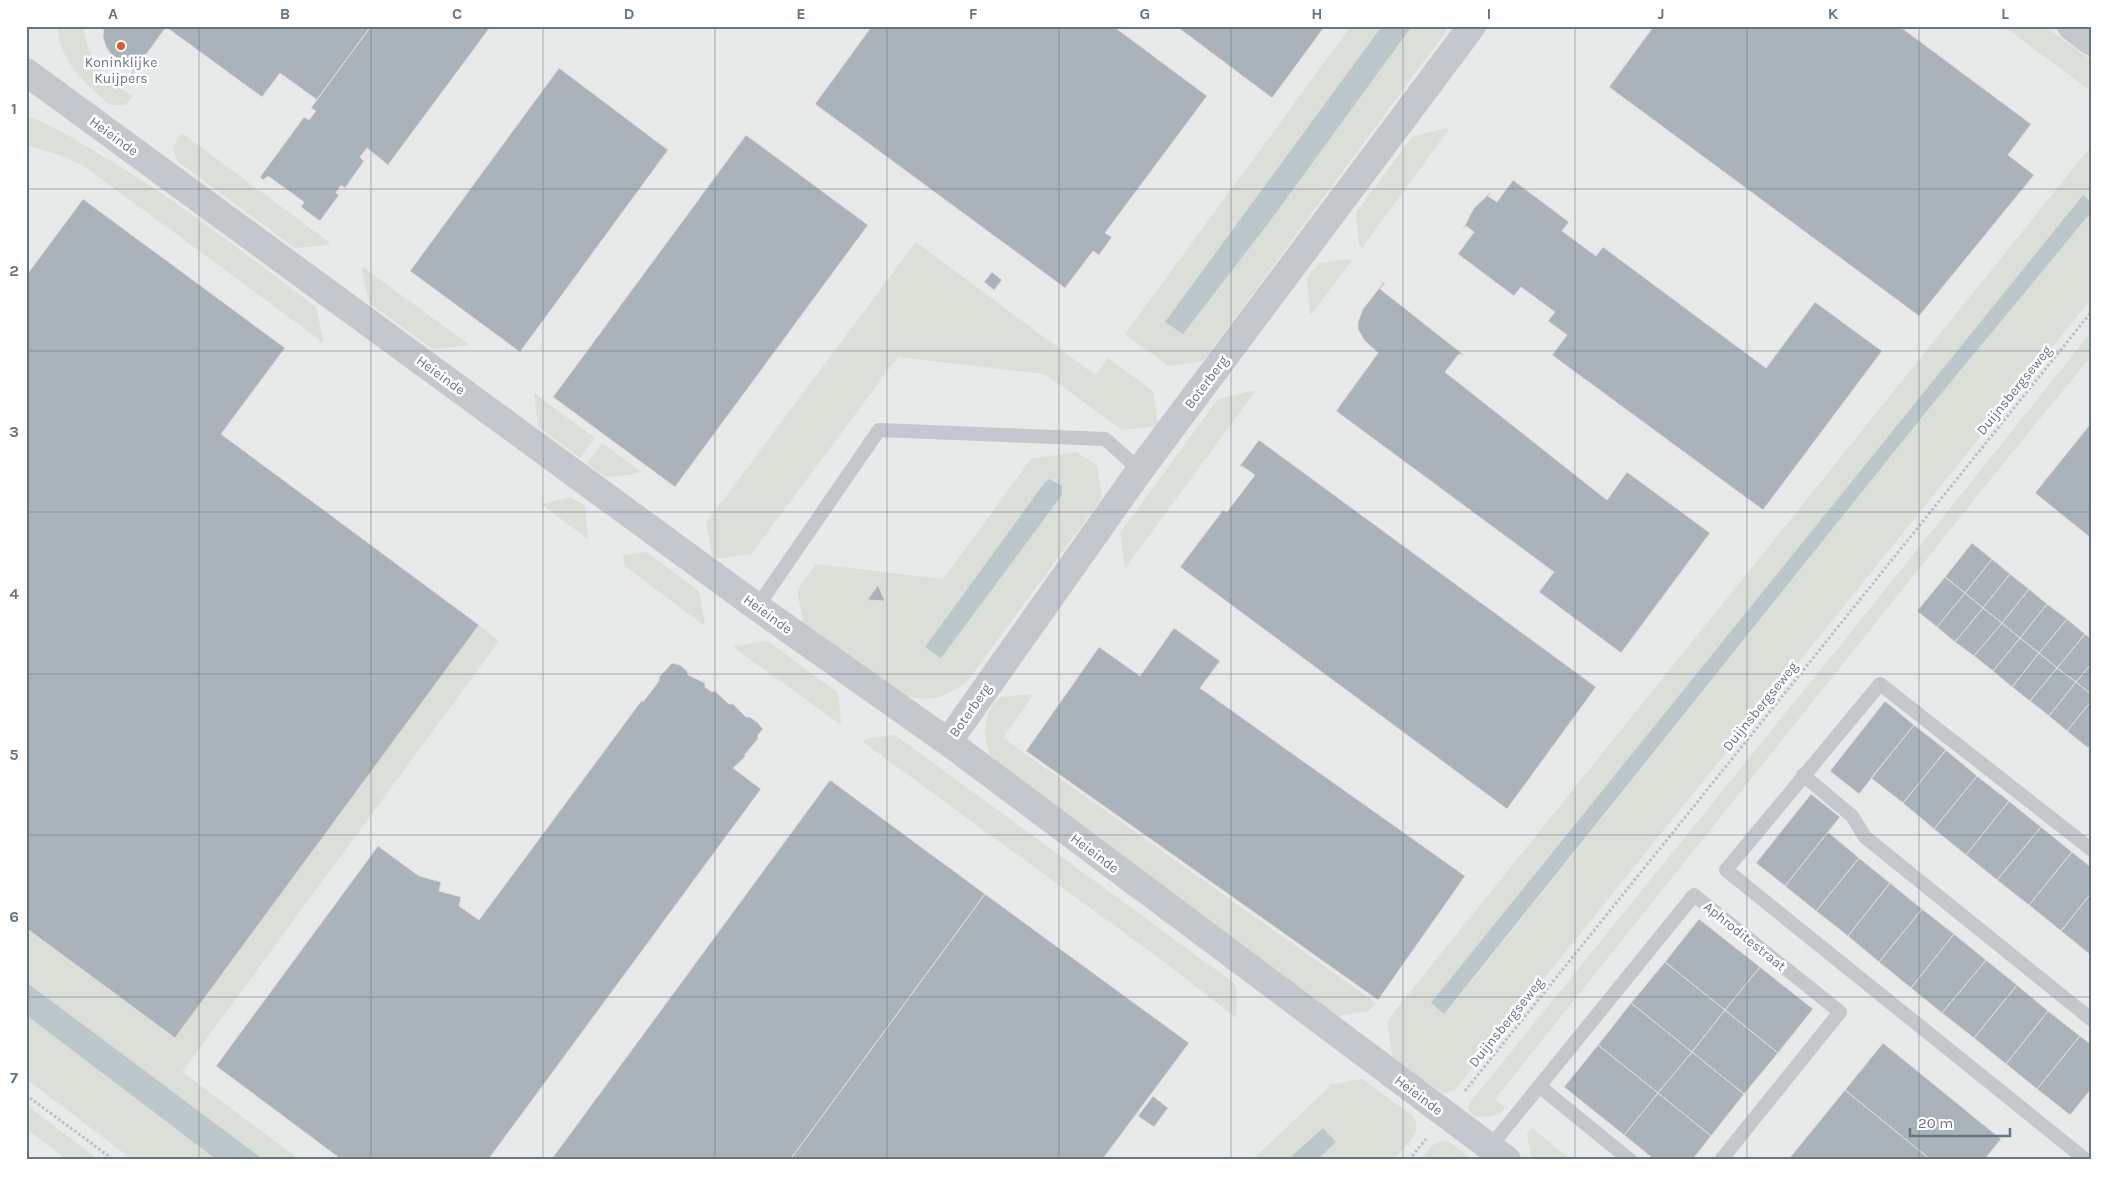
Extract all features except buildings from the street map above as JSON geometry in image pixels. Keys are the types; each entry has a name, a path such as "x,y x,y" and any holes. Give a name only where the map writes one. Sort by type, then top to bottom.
{"street":[{"name":"Boterberg","path":"948,742 1140,470 1472,26"},
{"path":"2071,26 2092,42"},
{"name":"Heieinde","path":"26,72 757,607 948,742 1498,1154"}],"lane":[{"path":"757,607 879,430 1105,439 1140,470"},
{"path":"2086,1160 1726,870 1880,684 2092,850"},
{"path":"1804,775 1852,816 1865,837 2092,1020"},
{"name":"Aphroditestraat","path":"1498,1154 1539,1086 1694,895 1840,1012 1721,1160"},
{"path":"1539,1086 1630,1160"}],"path":[{"name":"Duijnsbergseweg","path":"1446,1115 2092,311"},
{"path":"26,1095 114,1160"}],"shaded area":[{"path":"26,26 2092,26 2092,1160 26,1160"},
{"path":"58,26 83,26 89,51 99,68 105,75 133,96 125,105 110,105 75,71 63,50 59,39"},
{"path":"1351,26 1382,26 1165,322 1183,334 1267,225 1412,26 1450,26 1203,361 1167,365 1125,334"},
{"path":"1382,26 1412,26 1267,225 1183,334 1165,322"},
{"path":"2003,26 2045,26 2092,61 2092,92"},
{"path":"26,116 61,132 123,168 207,226 316,307 323,339 322,343 84,166 63,156 26,145"},
{"path":"1446,128 1449,129 1362,248 1359,244 1356,213 1412,137"},
{"path":"182,133 330,243 327,245 295,248 177,161 173,146"},
{"path":"2092,145 2092,203 2082,196 1432,1004 1444,1013 1452,1005 1926,412 2092,211 2092,298 1456,1088 1446,1093 1441,1092 1393,1058 1387,1023 1394,1012"},
{"path":"2083,195 2092,203 2092,211 1926,412 1444,1014 1431,1003"},
{"path":"916,242 1095,375 1108,358 1149,388 1153,391 1158,423 1156,426 1122,430 1045,374 898,357 751,554 715,559 712,555 706,523"},
{"path":"1352,260 1312,314 1310,313 1307,279 1319,263"},
{"path":"363,267 468,344 433,349 369,303 362,271"},
{"path":"2092,331 2092,355 1495,1099 1505,1108 1501,1113 1491,1116 1475,1116 1471,1114 1468,1105"},
{"path":"1251,391 1255,392 1125,568 1120,533 1218,399"},
{"path":"534,393 595,438 580,458 538,426"},
{"path":"602,443 640,471 637,474 606,477 587,464"},
{"path":"1076,452 1097,465 1102,498 969,679 962,685 948,694 932,698 924,699 906,696 803,622 797,590 816,564 943,579 1031,459","holes":["1053,479 1061,486 1062,495 941,657 925,647 1045,482"]},
{"path":"1050,479 1062,486 1062,495 941,658 925,647 1045,482"},
{"path":"571,497 585,506 588,539 541,504"},
{"path":"646,552 699,591 705,623 703,625 625,566 623,555"},
{"path":"479,625 499,641 182,1072 300,1160 264,1160 26,982 26,928 175,1038"},
{"path":"766,641 838,693 840,724 734,648 735,646"},
{"path":"1032,694 1003,738 1376,1003 1369,1011 1336,1016 991,757 985,733 990,709 1001,697"},
{"path":"895,735 1234,983 1237,989 1236,1018 1167,964 863,742 865,739"},
{"path":"26,982 264,1160 217,1160 26,1015"},
{"path":"26,1015 217,1160 133,1160 26,1079"},
{"path":"1362,1079 1412,1115 1416,1121 1415,1133 1407,1145 1392,1160 1317,1160 1336,1142 1323,1128 1287,1160 1252,1160 1329,1085"},
{"path":"26,1105 99,1160 67,1160 26,1128"},
{"path":"1323,1128 1336,1142 1317,1160 1287,1160"},
{"path":"1532,1128 1571,1160 1532,1160 1527,1134"},
{"path":"1441,1141 1451,1143 1473,1160 1419,1160 1433,1145"}],"place":[{"name":"Koninklijke Kuijpers","path":"121,46"}]}
